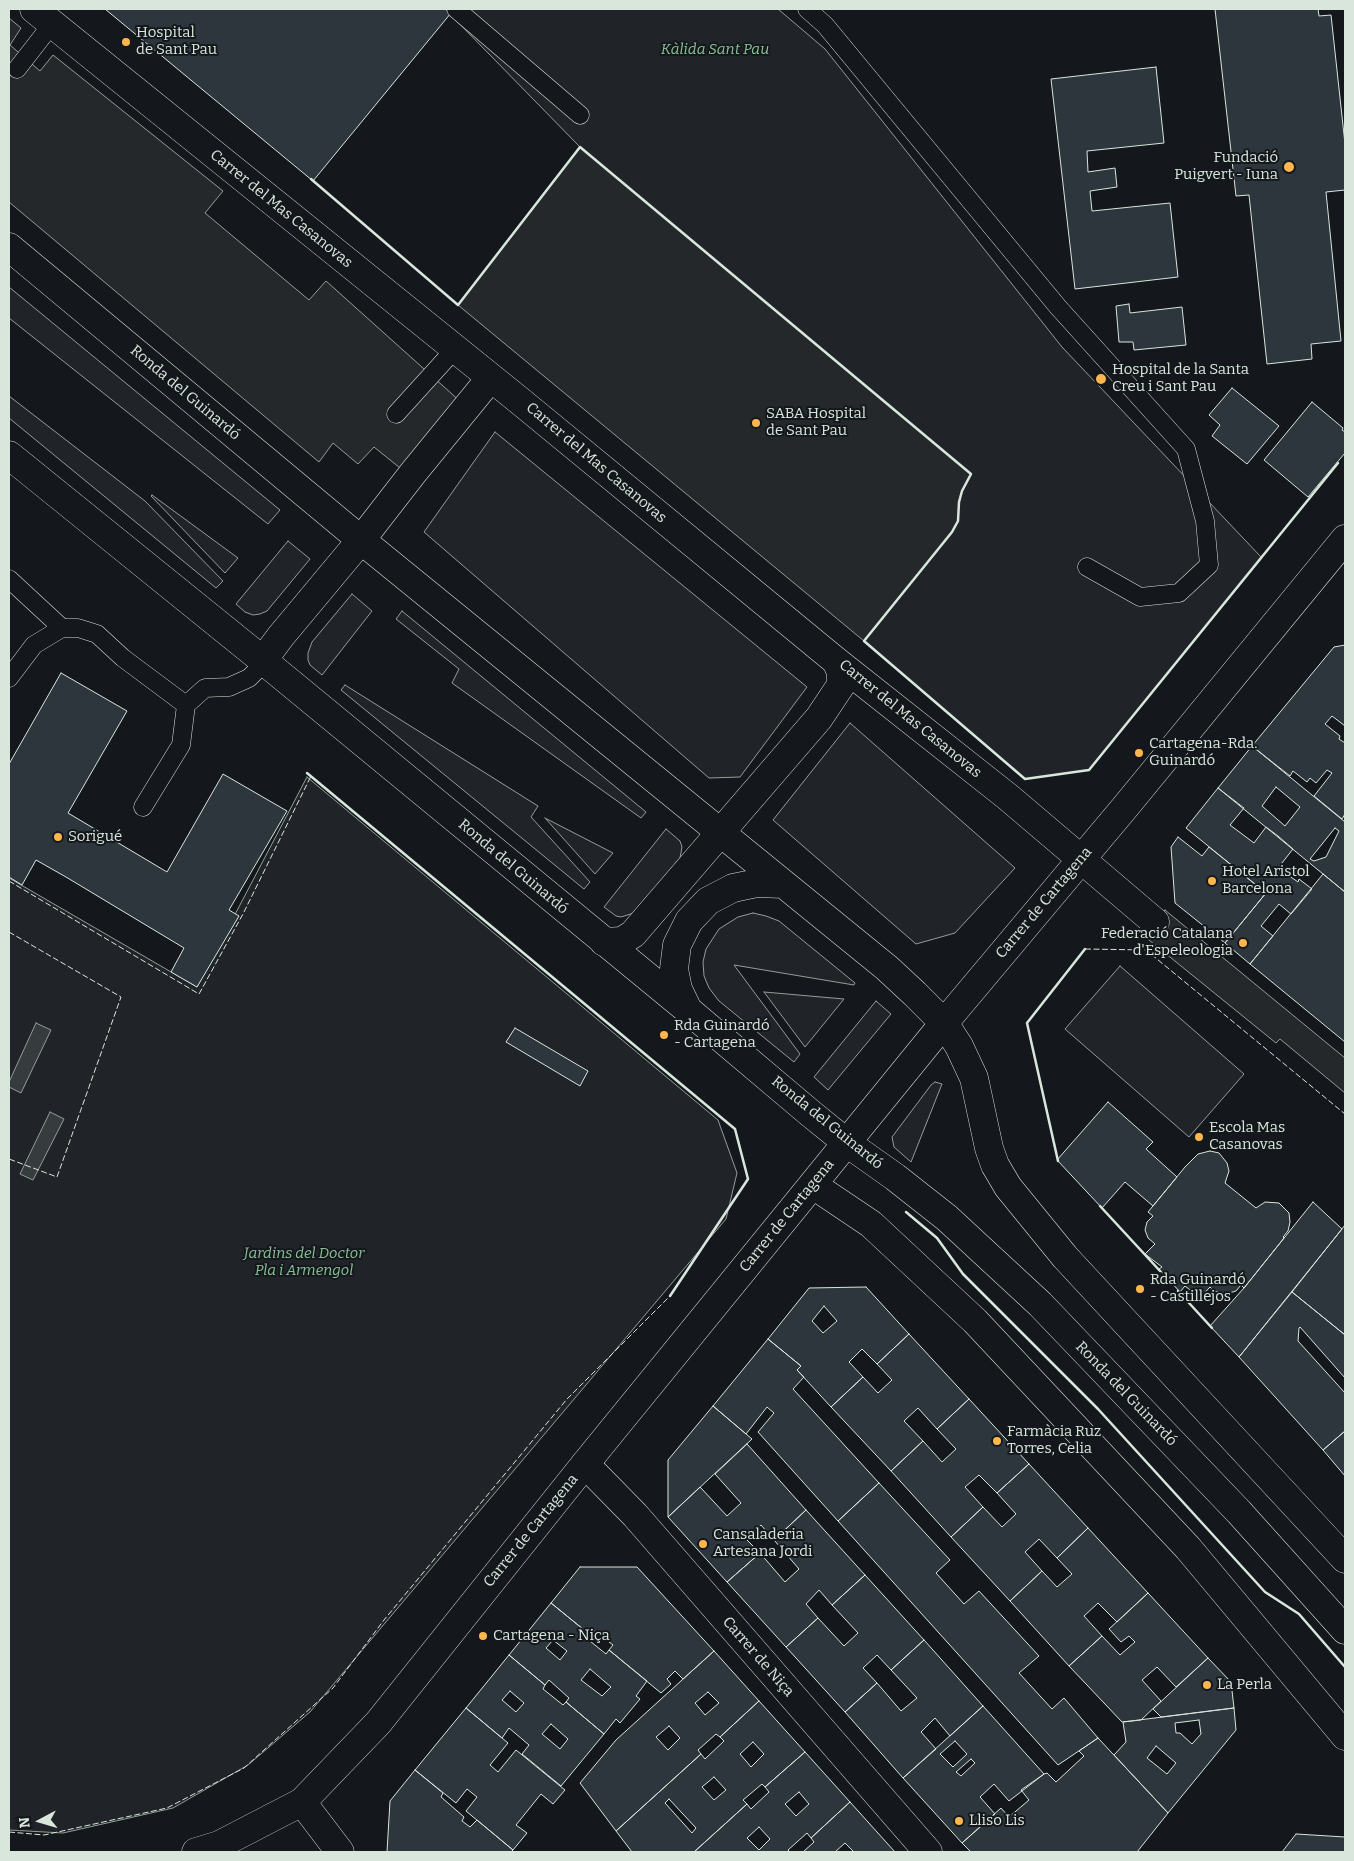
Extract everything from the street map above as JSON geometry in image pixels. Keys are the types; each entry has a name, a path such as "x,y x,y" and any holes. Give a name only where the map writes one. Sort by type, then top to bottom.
{"street":[{"name":"Carrer del Mas Casanovas","path":"43,16 455,349 836,661 1008,798 1155,922"},
{"name":"Ronda del Guinardó","path":"9,247 361,540 887,968 944,1023 959,1046 974,1078 989,1148 995,1165 1008,1187 1065,1256 1345,1559"},
{"path":"265,662 269,652 281,636 361,540 413,472 484,386 494,381"},
{"name":"Ronda del Guinardó","path":"9,455 265,662 847,1143 895,1177 947,1218 1040,1304 1239,1512 1345,1630"},
{"name":"Carrer de Cartagena","path":"196,1852 219,1845 302,1802 378,1723 585,1464 944,1023 1343,548"},
{"path":"604,942 622,941 633,934 800,740 834,698 841,686 841,672 836,661"},
{"path":"688,1010 678,989 674,969 677,945 689,921 708,901 733,888 757,883 783,884"},
{"path":"813,1185 871,1224 975,1321 1188,1548 1345,1736"},
{"name":"Carrer de Niça","path":"585,1464 635,1516 928,1852"},
{"path":"302,1802 340,1852"}],"lane":[{"path":"456,9 580,115"},
{"path":"807,9 825,25 1058,307 1186,449 1205,521 1209,566 1179,593 1140,597 1087,567"},
{"path":"17,69 43,16"},
{"path":"396,414 455,349"},
{"path":"9,579 62,628"},
{"path":"9,678 34,645 62,628 78,628 97,634 123,658 186,705"},
{"path":"143,808 181,745 186,705 205,688 228,687 248,678 265,662"}],"green space":[{"name":"Kàlida Sant Pau","path":"445,9 778,9 825,49 1062,347 1262,558 1089,770 1025,779 864,641 952,532 958,521 959,502 962,491 971,474 580,147"},
{"path":"9,287 280,510 268,524 9,318"},
{"path":"9,396 145,501 223,581 216,588 9,418"},
{"path":"495,432 807,687 740,777 709,778 424,532"},
{"path":"151,496 238,558 225,573"},
{"path":"288,541 310,559 267,611 253,615 245,612 236,604"},
{"path":"352,594 372,611 322,675 310,665 308,660 308,653 312,642"},
{"path":"402,611 646,812 641,818 452,683 459,669 396,619"},
{"path":"345,685 538,806 531,817 590,882 584,889 341,690"},
{"path":"850,723 1015,868 955,933 916,944 773,820"},
{"name":"Jardins del Doctor Pla i Armengol","path":"307,777 718,1120 737,1173 726,1219 310,1712 248,1765 173,1808 63,1833 9,1830 9,878 197,987"},
{"path":"545,818 613,853 595,874"},
{"path":"666,829 680,841 682,847 680,858 634,913 621,917 616,916 604,907"},
{"path":"753,913 779,921 855,983 854,985 734,965 800,1054 794,1062 719,1001 709,988 704,976 703,962 706,949 719,929 738,917"},
{"path":"1120,966 1244,1074 1189,1137 1065,1029"},
{"path":"764,992 844,999 805,1047"},
{"path":"876,1001 891,1014 828,1090 814,1077"},
{"path":"935,1082 942,1084 911,1162 894,1147 892,1137"}],"shaded area":[{"path":"9,18 21,28 10,45 40,71 53,55 223,191 205,213 309,300 326,281 462,403 405,472 374,447 358,464 333,443 319,462 9,202"},
{"name":"SABA Hospital de Sant Pau","path":"580,147 971,474 962,491 959,502 958,521 952,532 864,641 458,305"},
{"path":"1165,910 1345,1058 1345,1093 1280,1039 1276,1043 1144,936"},
{"path":"36,1023 51,1030 21,1093 9,1087 9,1082"},
{"path":"50,1112 64,1119 33,1180 20,1174"}],"building":[{"path":"105,9 445,9 451,13 313,181"},
{"name":"Fundació Puigvert - Iuna","path":"1215,9 1318,9 1319,16 1331,15 1345,144 1345,190 1326,192 1341,341 1311,344 1312,359 1267,364 1249,195 1236,196"},
{"path":"1156,67 1164,143 1087,151 1088,172 1115,168 1117,187 1090,191 1092,211 1170,203 1178,277 1075,289 1051,79"},
{"path":"1129,304 1130,313 1182,307 1186,345 1134,350 1133,342 1119,342 1116,306"},
{"path":"1232,388 1279,426 1247,464 1212,436 1220,425 1209,415"},
{"path":"1312,402 1343,428 1342,430 1345,432 1345,453 1308,497 1264,460"},
{"path":"1345,645 1345,726 1332,716 1325,724 1340,736 1339,739 1345,743 1345,814 1342,819 1314,796 1332,773 1327,770 1316,783 1310,778 1307,782 1293,771 1290,776 1252,746 1334,647"},
{"name":"Sorigué","path":"61,673 127,711 68,813 167,872 223,774 287,811 229,910 239,916 197,987 171,972 184,948 66,877 36,860 22,885 9,877 9,764"},
{"path":"1252,746 1345,822 1345,892 1218,788","holes":["1276,787 1300,807 1285,826 1262,806","1335,828 1339,831 1326,857 1314,861 1310,859"]},
{"path":"1218,788 1244,808 1230,825 1254,843 1266,827 1278,836 1293,849 1278,868 1298,882 1299,879 1312,889 1291,914 1279,904 1261,926 1273,936 1250,964 1225,943 1266,893 1186,828"},
{"name":"Hotel Aristol Barcelona","path":"1178,837 1202,856 1209,847 1266,893 1225,943 1175,903 1171,847"},
{"path":"1323,874 1345,892 1345,1042 1250,964"},
{"path":"515,1028 588,1071 580,1086 506,1042"},
{"path":"1108,1102 1153,1142 1146,1149 1177,1177 1153,1206 1125,1182 1102,1208 1057,1160"},
{"path":"1210,1151 1219,1153 1227,1163 1229,1171 1225,1183 1256,1208 1265,1202 1279,1203 1289,1213 1290,1222 1284,1238 1244,1288 1241,1285 1236,1291 1226,1294 1214,1291 1210,1287 1200,1298 1185,1286 1180,1292 1159,1269 1162,1267 1145,1254 1155,1244 1148,1238 1145,1230 1147,1222 1153,1216 1148,1212 1185,1167 1198,1154"},
{"path":"1313,1202 1342,1229 1239,1357 1210,1326 1244,1288"},
{"path":"1345,1225 1345,1333 1344,1334 1292,1292"},
{"path":"866,1287 909,1334 877,1364 862,1349 849,1362 863,1377 831,1407 797,1370 801,1366 768,1339 809,1288","holes":["824,1306 837,1321 823,1333 812,1321"]},
{"path":"1292,1292 1345,1335 1345,1378 1299,1328 1298,1341 1345,1393 1345,1431 1323,1450 1239,1357"},
{"path":"909,1334 969,1399 937,1429 918,1408 904,1421 923,1441 891,1471 831,1407 863,1377 878,1393 892,1380 877,1364"},
{"path":"768,1339 801,1366 797,1370 804,1377 793,1389 879,1483 838,1521 758,1432 774,1413 767,1407 746,1434 713,1406"},
{"path":"969,1399 1029,1464 997,1493 979,1475 965,1487 983,1507 951,1537 891,1471 923,1441 942,1462 956,1449 937,1429"},
{"path":"713,1406 752,1439 668,1517 668,1460"},
{"path":"1345,1431 1345,1476 1323,1450"},
{"path":"747,1444 806,1510 774,1540 761,1525 746,1539 760,1553 727,1582 668,1517 700,1487 727,1516 741,1503 715,1474"},
{"path":"1029,1464 1088,1528 1057,1558 1039,1539 1025,1552 1042,1571 1010,1601 951,1537 983,1507 1002,1527 1016,1514 997,1493"},
{"path":"879,1483 950,1560 936,1573 964,1604 979,1591 1039,1656 1019,1673 1052,1709 1064,1698 1098,1738 1058,1765 838,1521"},
{"path":"806,1510 865,1575 832,1605 819,1590 806,1604 818,1618 786,1647 727,1582 760,1553 785,1582 799,1569 774,1540"},
{"path":"1088,1528 1148,1593 1117,1622 1098,1603 1084,1616 1102,1636 1069,1666 1010,1601 1042,1571 1057,1587 1072,1574 1057,1558"},
{"path":"580,1567 637,1567 714,1651 683,1679 675,1671 667,1679 671,1684 661,1693 609,1650 613,1645 592,1629 589,1634 551,1603"},
{"path":"865,1575 924,1640 891,1670 877,1655 863,1668 877,1683 845,1712 786,1647 818,1618 844,1646 858,1633 832,1605"},
{"path":"1148,1593 1208,1658 1176,1687 1157,1667 1142,1680 1161,1701 1141,1720 1122,1722 1069,1666 1102,1636 1120,1655 1135,1642 1129,1636 1121,1642 1109,1629"},
{"path":"551,1603 589,1634 585,1637 606,1654 609,1650 647,1681 636,1696 640,1699 620,1723 616,1719 604,1734 566,1702 569,1698 549,1680 545,1685 509,1655","holes":["553,1640 567,1651 560,1660 546,1648","590,1669 611,1687 602,1696 581,1680"]},
{"path":"924,1640 983,1706 950,1736 935,1718 921,1732 936,1749 903,1778 845,1712 877,1683 901,1711 917,1698 891,1670"},
{"path":"714,1651 759,1701 720,1737 716,1734 698,1750 701,1754 616,1831 580,1783 616,1740","holes":["708,1692 719,1703 705,1715 695,1703","669,1726 680,1738 668,1750 656,1737"]},
{"path":"509,1655 545,1685 543,1689 563,1705 566,1702 604,1734 561,1786 522,1754 529,1745 509,1728 502,1738 466,1708","holes":["510,1691 524,1703 516,1712 502,1700","551,1724 568,1739 560,1749 542,1734"]},
{"path":"1208,1658 1231,1682 1234,1708 1161,1717 1153,1709"},
{"path":"759,1701 805,1752 765,1787 762,1784 743,1800 747,1804 694,1852 632,1852 616,1831 701,1754 705,1759 724,1741 720,1737","holes":["753,1742 764,1754 751,1767 740,1754","714,1777 726,1790 714,1800 702,1787","669,1799 696,1828 692,1833 665,1803"]},
{"path":"983,1706 1044,1774 1009,1801 994,1784 980,1797 995,1814 962,1843 903,1778","holes":["955,1741 967,1754 953,1767 940,1754","971,1759 975,1763 961,1776 956,1772"]},
{"path":"466,1708 508,1743 490,1765 498,1772 516,1750 565,1790 553,1804 541,1794 516,1825 527,1833 513,1850 466,1811 477,1797 467,1789 456,1803 415,1770"},
{"path":"1234,1708 1236,1730 1168,1813 1114,1755 1126,1742 1123,1722","holes":["1199,1720 1201,1734 1192,1744 1180,1733 1176,1733 1175,1723","1156,1746 1176,1763 1167,1774 1147,1758"]},
{"path":"1098,1738 1168,1813 1137,1852 971,1852 962,1843 1001,1808 1009,1817 1029,1800 1021,1790 1044,1774 1047,1773 1056,1782 1084,1756 1079,1751"},
{"path":"805,1752 850,1802 811,1838 807,1833 788,1850 790,1852 694,1852 747,1804 751,1809 769,1792 765,1787","holes":["799,1792 809,1804 796,1816 785,1804","759,1827 770,1839 759,1850 747,1838"]},
{"path":"415,1770 443,1793 441,1797 464,1817 462,1821 470,1827 477,1820 513,1850 511,1852 387,1852 390,1801"},
{"path":"850,1802 895,1852 854,1852 845,1843 835,1852 803,1852 814,1842 811,1838"},
{"path":"1296,1834 1345,1837 1345,1852 1282,1852"}],"fence":[{"path":"580,147 971,474 962,491 959,502 958,521 952,532 864,641"},
{"path":"9,881 199,994 243,914 311,776"},
{"path":"9,932 121,997 57,1177 9,1159"},
{"path":"1085,949 1146,950 1345,1114"},
{"path":"9,1832 44,1835 167,1808 244,1768 333,1688 384,1620 567,1399 670,1296"}],"wall":[{"path":"311,179 458,305 580,147 971,474 962,491 959,502 958,521 952,532 864,641 1025,779 1089,770 1338,463"},
{"path":"307,773 735,1129 748,1179 670,1296"},
{"path":"1058,1161 1027,1023 1085,949"},
{"path":"1100,1206 1160,1271"},
{"path":"906,1212 937,1238 963,1274 1098,1409 1265,1592 1299,1614 1345,1667"},
{"path":"1178,1291 1212,1328"}],"place":[{"name":"Hospital de Sant Pau","path":"126,42"},
{"name":"Fundació Puigvert - Iuna","path":"1289,167"},
{"name":"Hospital de la Santa Creu i Sant Pau","path":"1101,379"},
{"name":"SABA Hospital de Sant Pau","path":"756,423"},
{"name":"Cartagena-Rda. Guinardó","path":"1139,753"},
{"name":"Sorigué","path":"58,837"},
{"name":"Hotel Aristol Barcelona","path":"1212,881"},
{"name":"Federació Catalana d'Espeleologia","path":"1243,943"},
{"name":"Rda Guinardó - Cartagena","path":"664,1035"},
{"name":"Escola Mas Casanovas","path":"1199,1137"},
{"name":"Rda Guinardó - Castillejos","path":"1140,1289"},
{"name":"Farmàcia Ruz Torres, Celia","path":"997,1441"},
{"name":"Cansaladeria Artesana Jordi","path":"703,1544"},
{"name":"Cartagena - Niça","path":"483,1636"},
{"name":"La Perla","path":"1207,1685"},
{"name":"Lliso Lis","path":"959,1821"}]}
